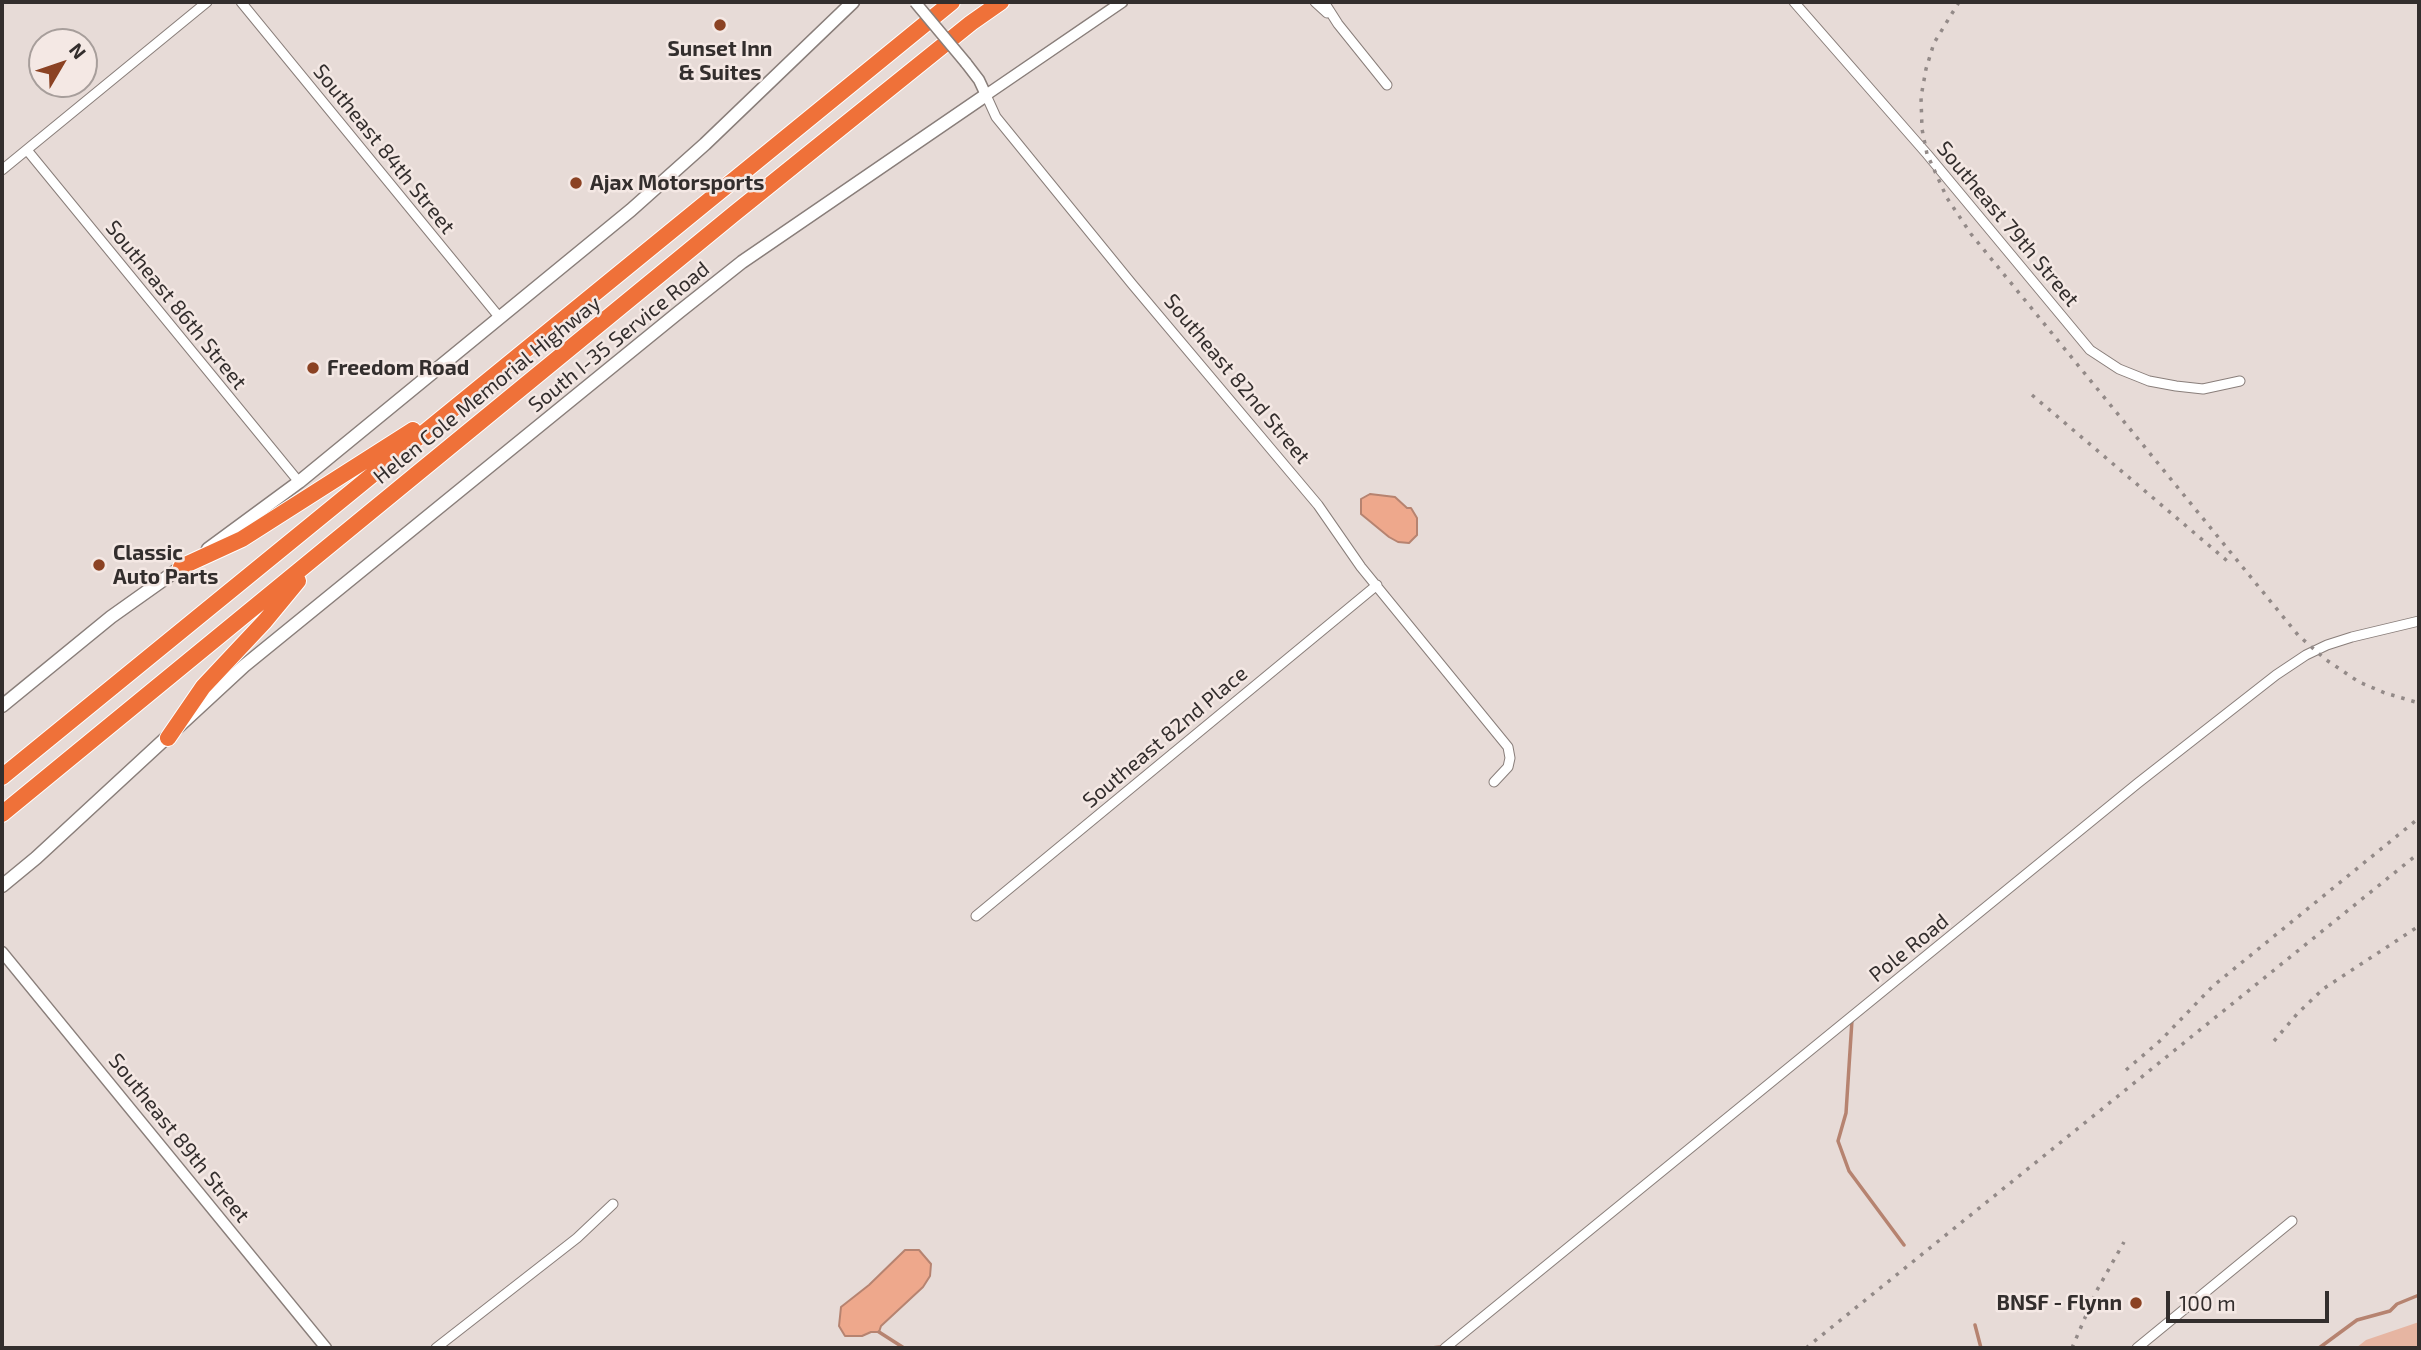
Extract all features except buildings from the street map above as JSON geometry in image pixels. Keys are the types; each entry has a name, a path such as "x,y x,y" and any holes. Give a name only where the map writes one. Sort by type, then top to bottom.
{"highway":[{"name":"Helen Cole Memorial Highway","path":"2,777 952,2"},
{"name":"Helen Cole Memorial Highway","path":"2,814 735,213 971,23 1001,2"},
{"path":"181,567 242,539 474,391"},
{"path":"168,738 203,687 265,621 322,552"}],"main road":[{"path":"2,706 111,617 299,482 665,182 853,2"},
{"name":"South I-35 Service Road","path":"2,886 168,738 244,666 679,312 742,262 986,95"},
{"path":"2,875 19,872"}],"street":[{"path":"2,170 207,2"},
{"name":"Southeast 84th Street","path":"241,2 500,318"},
{"name":"Southeast 82nd Street","path":"915,2 979,80 996,117 1247,423 1318,505 1377,585 1508,747 1508,767 1494,782"},
{"name":"South I-35 Service Road","path":"986,95 1122,2"},
{"path":"1315,2 1338,24"},
{"path":"1324,2 1338,24 1387,85"},
{"name":"Southeast 79th Street","path":"1794,2 1927,154 2090,350 2119,369 2163,384 2203,389 2240,381"},
{"name":"Southeast 86th Street","path":"27,150 299,482"},
{"name":"Southeast 82nd Place","path":"976,916 1377,585"},
{"name":"Pole Road","path":"1446,1348 2138,783 2276,675 2327,645 2419,621"},
{"name":"Southeast 89th Street","path":"2,952 326,1348"},
{"path":"436,1348 577,1238 613,1204"},
{"path":"2137,1348 2292,1220"}],"shaded area":[{"path":"1370,494 1395,497 1407,508 1411,508 1417,518 1417,535 1409,543 1398,542 1389,537 1361,514 1361,499"},
{"path":"905,1250 919,1250 931,1264 930,1276 923,1287 881,1326 879,1332 845,1336 839,1326 841,1307 869,1285"},
{"path":"2419,1322 2419,1348 2356,1348 2366,1340"}],"waterway":[{"path":"1852,1020 1846,1113 1838,1141 1849,1171 1904,1245"},
{"path":"2319,1348 2357,1320 2390,1311 2397,1304 2419,1295"},
{"path":"1975,1325 1981,1348"},
{"path":"879,1332 904,1348"},
{"path":"1431,1348 1441,1347"}],"railway":[{"path":"1959,2 1934,43 1921,97 1922,129 1927,154 1947,198 1971,234 2298,635 2325,659 2359,682 2419,703"},
{"path":"2032,395 2232,565"},
{"path":"2126,1070 2161,1040 2213,986 2419,818"},
{"path":"1806,1348 2419,853"},
{"path":"2274,1041 2323,989 2419,926"},
{"path":"2072,1348 2096,1292 2124,1242"}],"place":[{"name":"Sunset Inn & Suites","path":"720,25"},
{"name":"Ajax Motorsports","path":"576,183"},
{"name":"Freedom Road","path":"313,368"},
{"name":"Classic Auto Parts","path":"99,565"},
{"name":"BNSF - Flynn","path":"2136,1303"}]}
